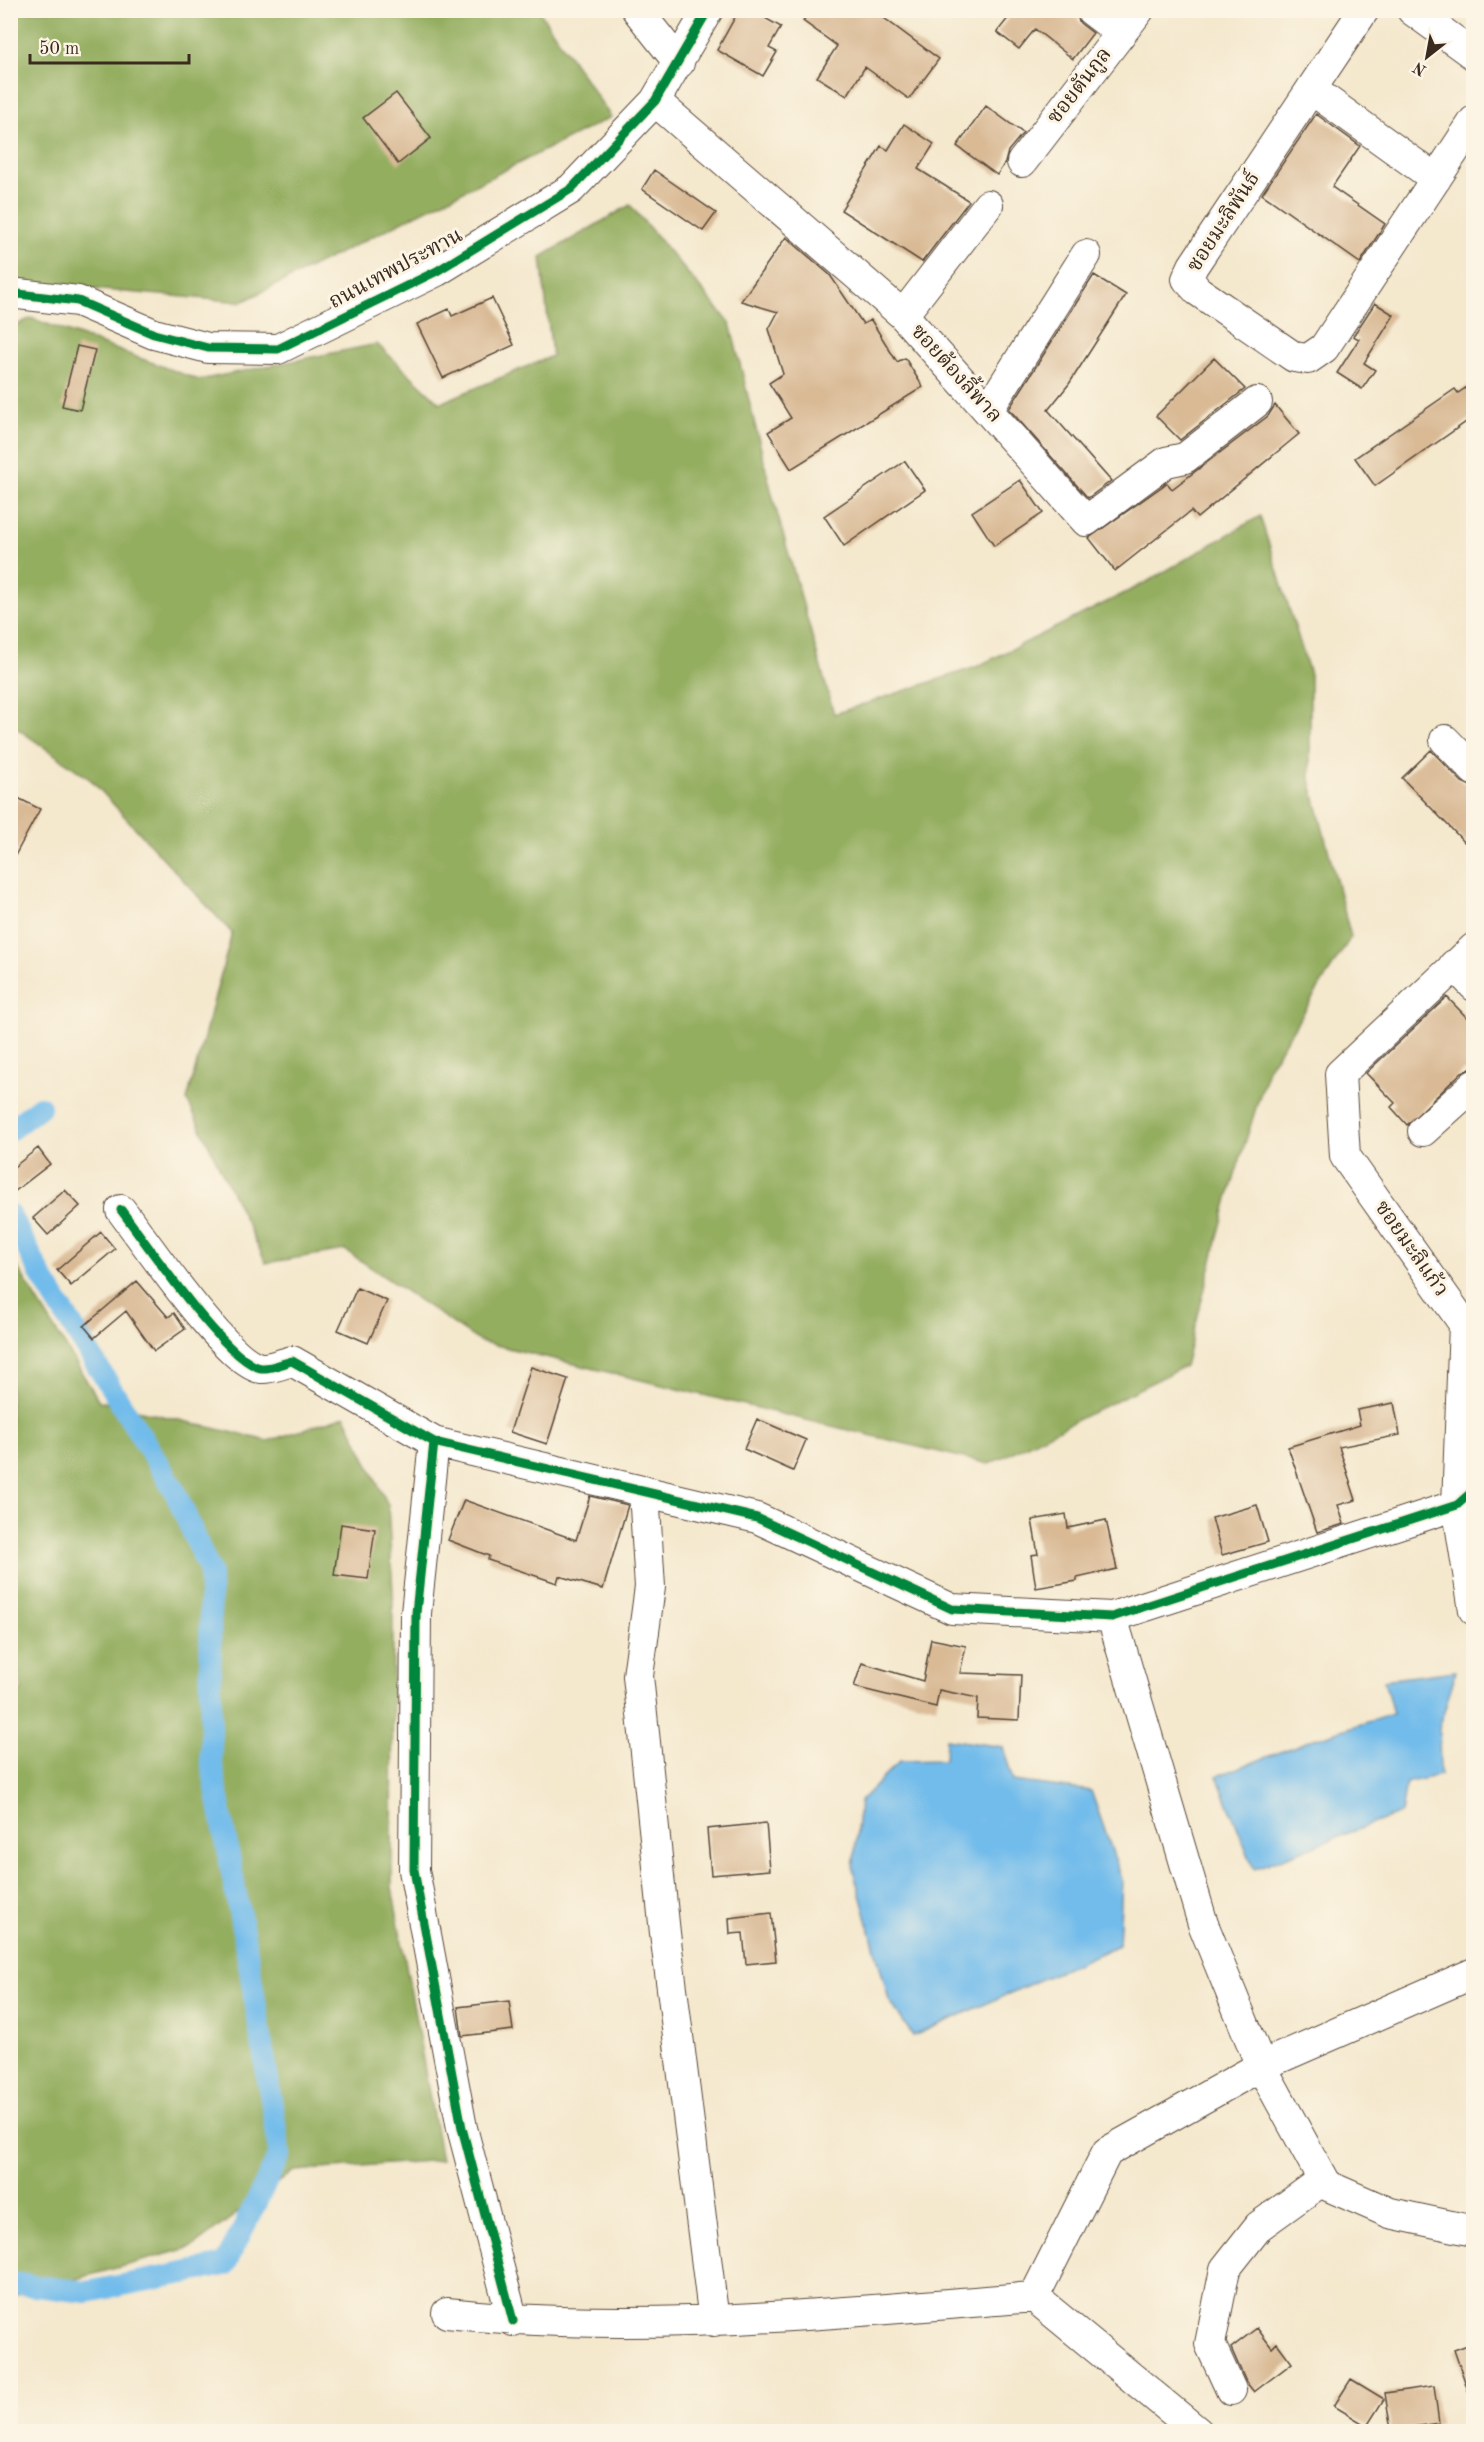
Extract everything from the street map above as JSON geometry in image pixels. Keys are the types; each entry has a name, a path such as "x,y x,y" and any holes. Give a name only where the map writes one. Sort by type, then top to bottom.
{"street":[{"path":"637,10 679,63"},
{"name":"ถนนเทพประทาน","path":"10,293 78,301 154,334 208,348 278,349 437,271 571,189 655,101 708,10"},
{"path":"1091,10 1130,22"},
{"name":"ซอยมะลิพันธ์","path":"1364,10 1193,266 1187,279 1198,291 1294,357 1308,359 1324,348 1473,121"},
{"path":"1412,10 1473,55"},
{"name":"ซอยตันกูล","path":"1022,162 1130,22"},
{"path":"1311,89 1436,179"},
{"name":"ซอยต้องลี้พาล","path":"655,101 903,315 1086,521 1166,462 1185,458 1257,402"},
{"path":"903,315 988,205"},
{"path":"988,410 1086,255"},
{"path":"1445,740 1473,770"},
{"name":"ซอยมะลิแก้ว","path":"1467,966 1340,1074 1345,1156 1464,1324 1465,1498 1473,1610"},
{"path":"1423,1131 1473,1085"},
{"path":"121,1210 205,1319 240,1357 261,1368 292,1361 434,1442 758,1518 952,1609 1112,1617 1465,1498"},
{"path":"434,1442 416,1613 414,1870 462,2128 513,2320"},
{"path":"644,1491 650,1587 638,1676 665,1933 714,2321"},
{"path":"1112,1617 1203,1924 1261,2066 1323,2180 1326,2185 1390,2213 1473,2231"},
{"path":"1034,2297 1107,2152 1261,2066 1473,1973"},
{"path":"1231,2390 1210,2344 1225,2269 1259,2226 1323,2180"},
{"path":"447,2313 513,2320 714,2321 1034,2297 1198,2432"}],"green space":[{"path":"10,11 539,11 611,117 242,302 11,282"},
{"path":"630,205 730,323 774,502 834,714 976,667 1145,583 1260,516 1310,674 1310,780 1351,937 1268,1069 1228,1198 1185,1366 989,1464 479,1341 345,1250 266,1263 187,1100 232,933 91,780 11,724 11,328 31,318 199,380 377,344 440,403 552,356 541,257"},
{"path":"11,1257 99,1401 268,1441 345,1416 388,1505 393,1592 392,1887 441,2160 294,2171 192,2247 11,2297 10,1708 22,1689 10,1626"}],"water":[{"path":"1456,1671 1439,1729 1440,1775 1406,1783 1401,1813 1254,1869 1217,1776 1314,1739 1393,1714 1384,1680"},
{"path":"946,1739 1003,1747 1013,1781 1091,1791 1122,1879 1119,1945 913,2036 889,2000 853,1869 860,1801 900,1761 945,1760"}],"building":[{"path":"739,10 751,10 781,27 769,48 777,52 763,76 717,50"},
{"path":"811,10 873,10 939,59 909,99 865,67 847,96 817,77 837,46 803,21"},
{"path":"1011,10 1074,10 1080,23 1093,33 1073,59 1035,29 1019,49 997,32 1013,12"},
{"path":"396,93 431,138 398,164 363,118"},
{"path":"986,106 1023,133 1008,151 1005,163 997,175 957,146"},
{"path":"1316,114 1360,146 1332,187 1385,224 1360,263 1262,194"},
{"path":"904,124 934,144 918,169 969,201 922,262 841,210 881,146 888,150"},
{"path":"654,170 716,213 703,231 642,189"},
{"path":"786,237 830,275 863,324 871,320 897,362 905,358 923,387 791,469 768,432 791,418 769,383 783,374 769,329 778,312 741,301"},
{"path":"1094,275 1126,295 1069,384 1048,410 1111,481 1088,498 1009,409"},
{"path":"492,298 514,345 443,378 417,324 449,309 452,316"},
{"path":"1375,303 1394,315 1364,363 1375,370 1362,389 1337,373 1359,339 1353,336"},
{"path":"77,346 95,350 80,410 62,406"},
{"path":"1214,358 1245,389 1180,440 1156,416"},
{"path":"1473,383 1473,417 1375,486 1355,458 1455,389 1458,393"},
{"path":"1275,405 1299,434 1197,518 1191,511 1115,571 1089,538 1167,483 1172,489 1268,416"},
{"path":"905,461 925,490 844,546 824,516"},
{"path":"1020,480 1043,513 994,546 972,512"},
{"path":"1431,750 1462,782 1473,787 1473,851 1402,778"},
{"path":"10,794 40,809 10,865"},
{"path":"1447,997 1473,1024 1473,1068 1462,1072 1407,1125 1391,1107 1395,1103 1366,1073"},
{"path":"38,1148 50,1164 10,1195 10,1170"},
{"path":"65,1190 80,1206 48,1235 33,1218"},
{"path":"101,1232 115,1249 71,1286 57,1270"},
{"path":"137,1281 168,1317 174,1313 185,1329 154,1351 126,1311 94,1338 84,1326"},
{"path":"357,1288 387,1301 368,1343 338,1330"},
{"path":"531,1367 568,1379 547,1444 510,1432"},
{"path":"1394,1403 1400,1435 1339,1447 1356,1500 1338,1505 1344,1524 1317,1532 1288,1447 1360,1425 1357,1410"},
{"path":"757,1419 806,1440 793,1471 744,1449"},
{"path":"590,1496 628,1505 603,1589 559,1576 557,1583 488,1560 489,1556 448,1540 464,1500 576,1540"},
{"path":"1257,1505 1268,1542 1222,1555 1212,1518"},
{"path":"1066,1514 1068,1528 1106,1520 1117,1569 1077,1578 1077,1581 1036,1588 1031,1555 1038,1554 1032,1520"},
{"path":"341,1524 375,1529 368,1579 334,1575"},
{"path":"931,1639 966,1646 960,1673 1021,1675 1019,1720 977,1718 978,1698 939,1690 936,1707 854,1687 862,1663 923,1681"},
{"path":"766,1823 770,1870 711,1875 707,1829"},
{"path":"771,1913 776,1961 746,1964 743,1933 730,1934 729,1918"},
{"path":"509,2001 513,2030 462,2036 458,2007"},
{"path":"1257,2328 1272,2348 1277,2343 1292,2363 1254,2392 1246,2382 1231,2348"},
{"path":"1473,2343 1473,2399 1471,2399 1454,2350"},
{"path":"1351,2379 1384,2399 1367,2426 1334,2406"},
{"path":"1434,2386 1439,2423 1391,2430 1385,2393"}],"waterway":[{"path":"10,1130 40,1107"},
{"path":"10,1215 43,1279 174,1489 210,1572 211,1761 248,1958 280,2154 225,2265 87,2292 10,2283"}],"cycle path":[{"path":"10,293 78,301 154,334 208,348 278,349 437,271 571,189 655,101 708,10"},
{"path":"121,1210 187,1299 228,1346 246,1361 261,1368 292,1361 434,1442 757,1518 952,1609 1112,1617 1457,1505 1474,1490"},
{"path":"434,1442 416,1613 414,1870 462,2128 513,2321"}]}
